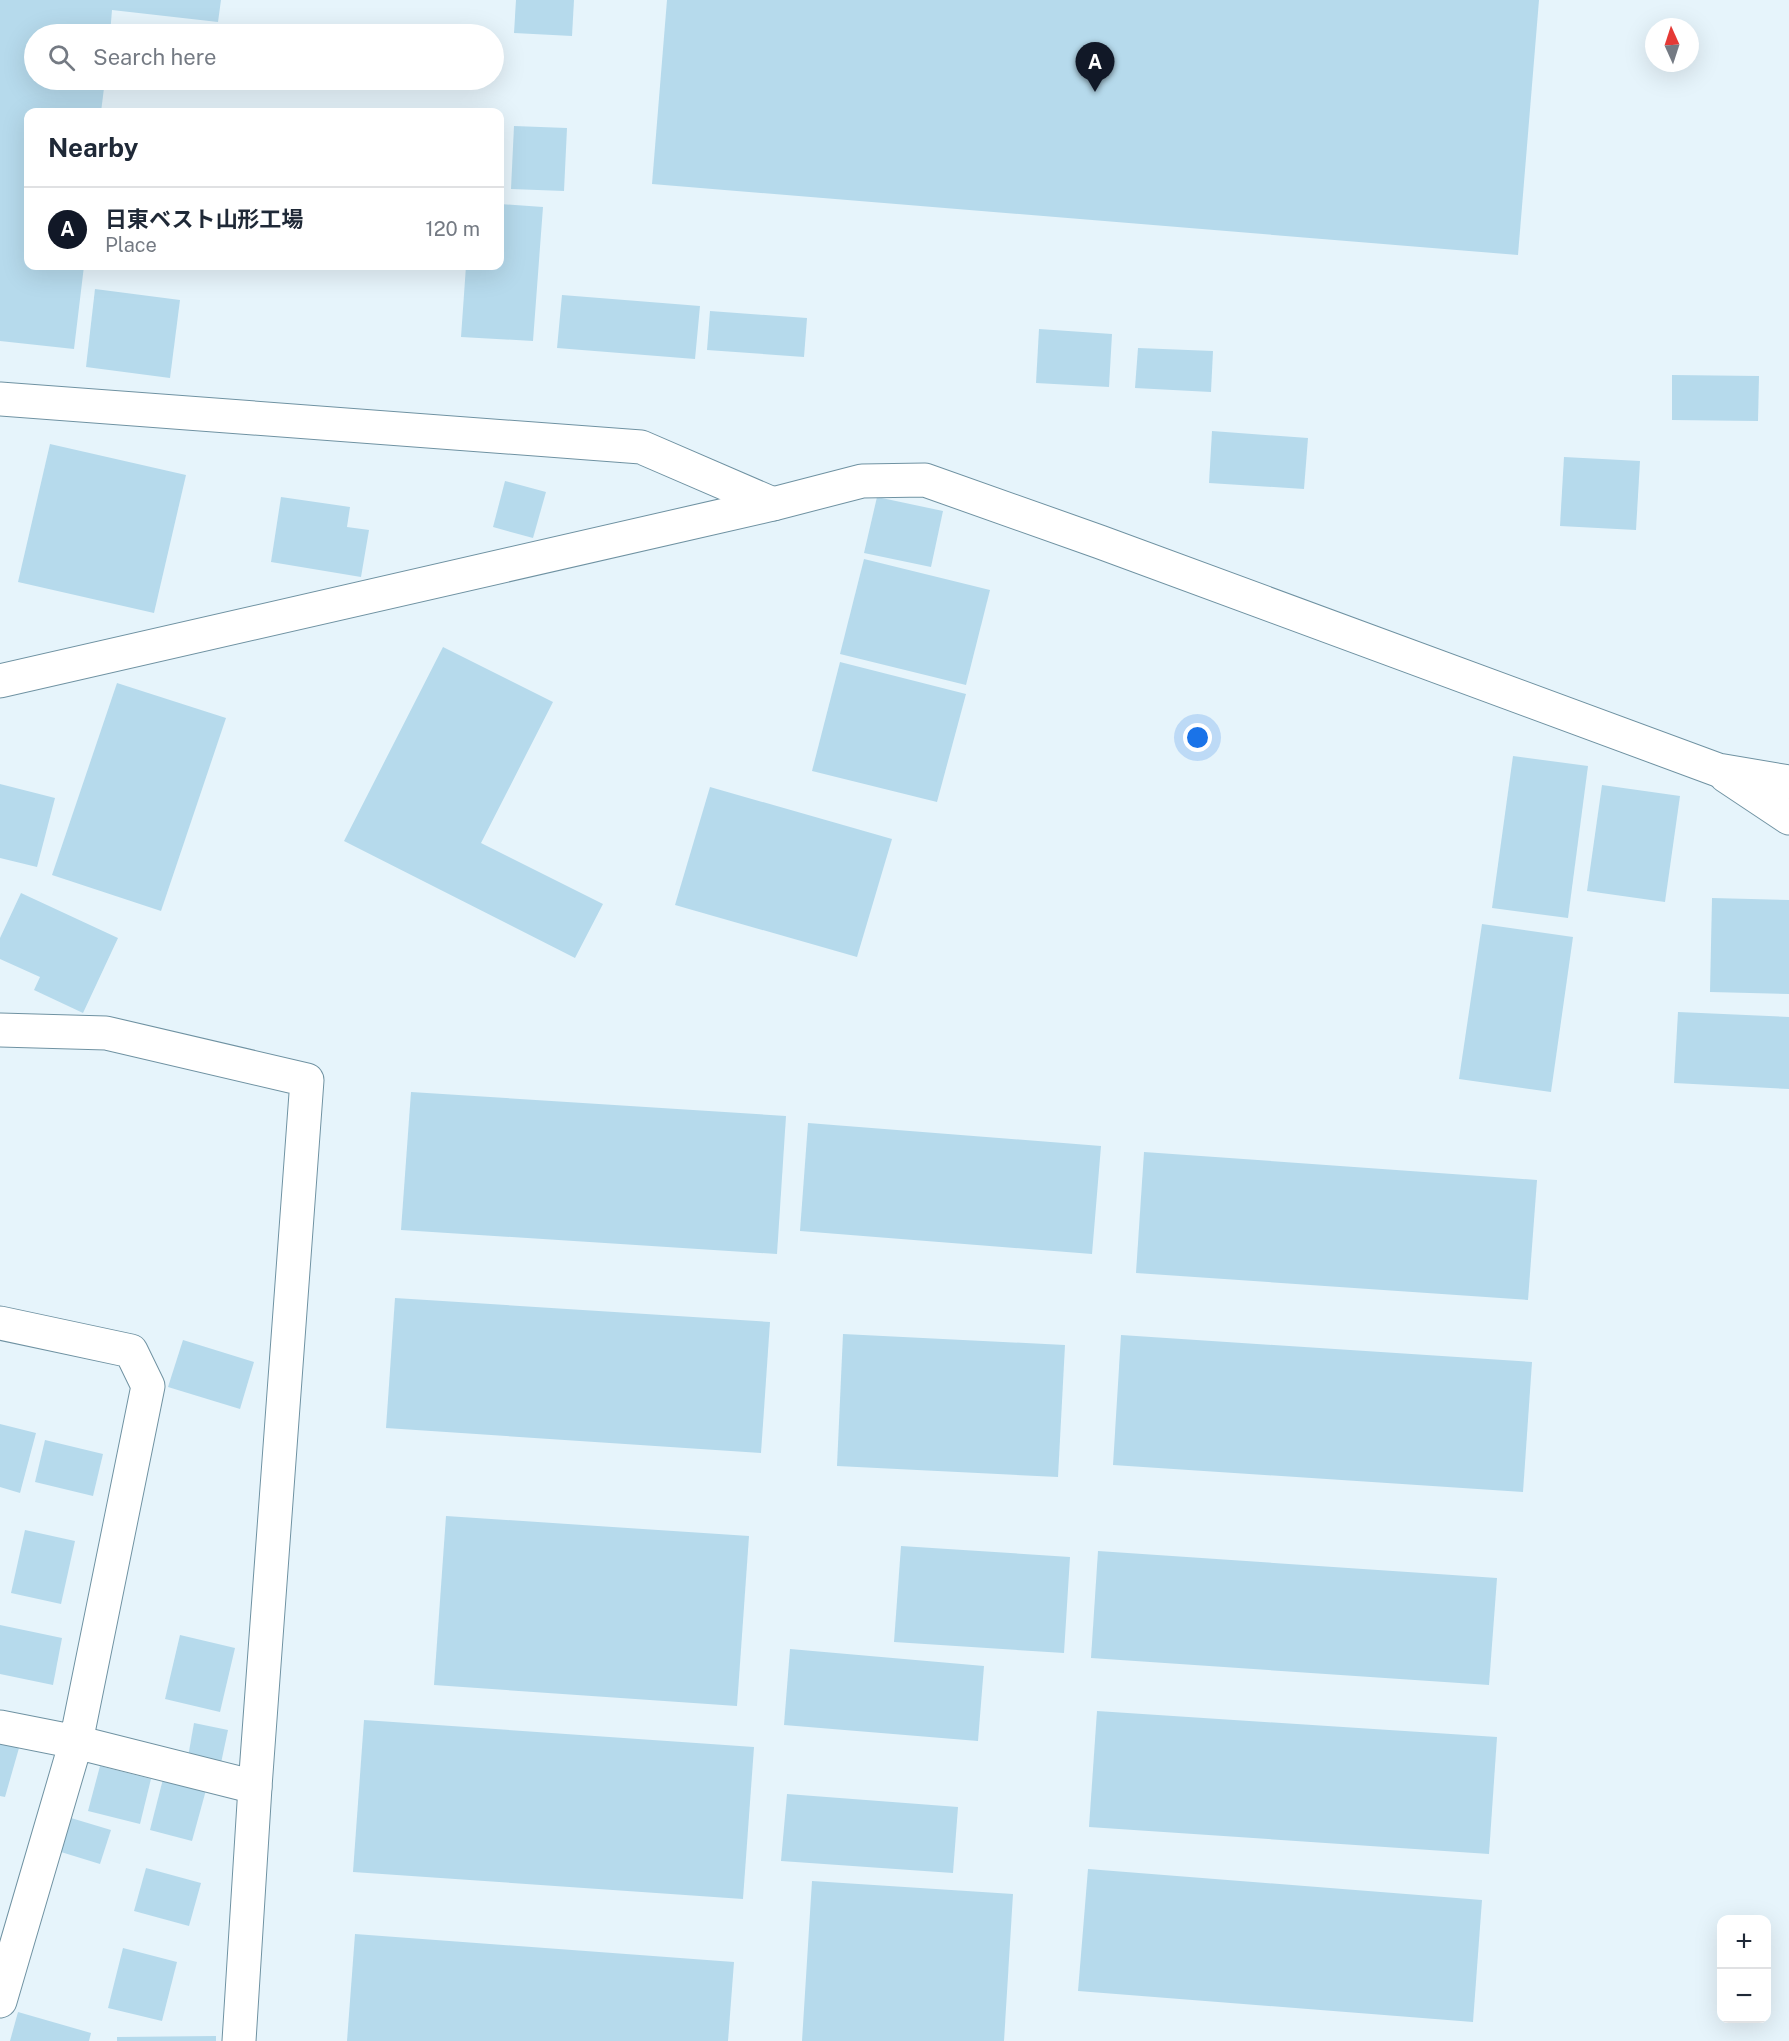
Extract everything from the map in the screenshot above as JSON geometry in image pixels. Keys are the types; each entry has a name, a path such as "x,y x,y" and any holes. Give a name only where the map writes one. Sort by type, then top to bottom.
{"street":[{"path":"0,399 641,447 773,504"},
{"path":"0,681 773,504 862,481 925,480 1100,542 1718,770 1789,782"},
{"path":"1718,770 1789,818"},
{"path":"0,1030 106,1033 307,1080 255,1787 239,2041"},
{"path":"0,1323 131,1351 148,1386 76,1742 0,2001"},
{"path":"0,1728 76,1742 255,1787"}],"building":[{"path":"0,0 221,0 218,22 112,10 111,24 24,24 24,90 104,90 102,108 24,108 24,270 84,270 74,349 0,341"},
{"path":"516,0 574,0 572,36 514,33"},
{"path":"667,0 1539,0 1518,255 652,184"},
{"path":"514,126 567,128 564,191 511,189"},
{"path":"504,204 543,207 533,341 461,337 466,270 504,270"},
{"path":"95,289 180,300 170,378 86,367"},
{"path":"562,295 700,306 695,359 557,348"},
{"path":"710,311 807,318 804,357 707,350"},
{"path":"1039,329 1112,334 1109,387 1036,383"},
{"path":"1138,348 1213,351 1211,392 1135,388"},
{"path":"1672,375 1759,376 1758,421 1672,420"},
{"path":"1212,431 1308,438 1304,489 1209,483"},
{"path":"50,444 186,475 154,613 18,582"},
{"path":"1564,457 1640,461 1636,530 1560,526"},
{"path":"505,481 546,492 533,538 493,527"},
{"path":"281,497 350,507 347,527 369,530 361,577 271,562"},
{"path":"877,497 943,511 931,567 864,553"},
{"path":"864,559 990,590 966,685 840,654"},
{"path":"443,647 553,702 481,843 603,904 575,958 344,841"},
{"path":"840,662 966,694 937,802 812,771"},
{"path":"117,683 226,718 161,911 52,875"},
{"path":"1513,756 1588,766 1568,918 1492,908"},
{"path":"0,784 55,798 37,867 0,858"},
{"path":"1602,785 1680,796 1665,902 1587,891"},
{"path":"710,787 892,839 857,957 675,905"},
{"path":"21,893 118,938 83,1013 34,990 40,977 0,959 0,938"},
{"path":"1712,898 1789,900 1789,994 1710,992"},
{"path":"1482,924 1573,937 1551,1092 1459,1079"},
{"path":"1678,1012 1789,1017 1789,1089 1674,1083"},
{"path":"411,1092 786,1116 777,1254 401,1230"},
{"path":"808,1123 1101,1146 1092,1254 800,1231"},
{"path":"1144,1152 1537,1180 1528,1300 1136,1273"},
{"path":"395,1298 770,1322 761,1453 386,1428"},
{"path":"843,1334 1065,1345 1058,1477 837,1466"},
{"path":"1121,1335 1532,1362 1523,1492 1113,1465"},
{"path":"183,1340 254,1362 240,1409 168,1387"},
{"path":"0,1424 36,1433 20,1493 0,1487"},
{"path":"45,1440 103,1454 93,1496 35,1482"},
{"path":"446,1516 749,1536 737,1706 434,1685"},
{"path":"25,1530 75,1541 61,1604 11,1593"},
{"path":"901,1546 1070,1557 1064,1653 894,1642"},
{"path":"1098,1551 1497,1578 1489,1685 1091,1658"},
{"path":"0,1625 62,1638 53,1685 0,1674"},
{"path":"180,1635 235,1648 220,1712 165,1699"},
{"path":"790,1649 984,1666 978,1741 784,1725"},
{"path":"1097,1711 1497,1737 1489,1854 1089,1827"},
{"path":"364,1720 754,1747 743,1899 353,1872"},
{"path":"194,1723 228,1730 221,1763 188,1757"},
{"path":"0,1743 19,1748 5,1797 0,1796"},
{"path":"100,1766 151,1779 140,1824 88,1811"},
{"path":"163,1779 206,1790 192,1841 150,1830"},
{"path":"787,1794 958,1807 953,1873 781,1861"},
{"path":"71,1818 111,1830 100,1864 61,1852"},
{"path":"146,1868 201,1883 189,1926 134,1911"},
{"path":"1088,1869 1482,1900 1473,2022 1078,1991"},
{"path":"812,1881 1013,1894 1004,2041 802,2041"},
{"path":"355,1934 734,1962 728,2041 347,2041"},
{"path":"123,1948 177,1962 162,2021 108,2008"},
{"path":"18,2012 91,2033 89,2041 10,2041"},
{"path":"216,2036 216,2041 117,2041 117,2037"}],"place":[{"name":"日東ベスト山形工場","path":"1095,92"}]}
